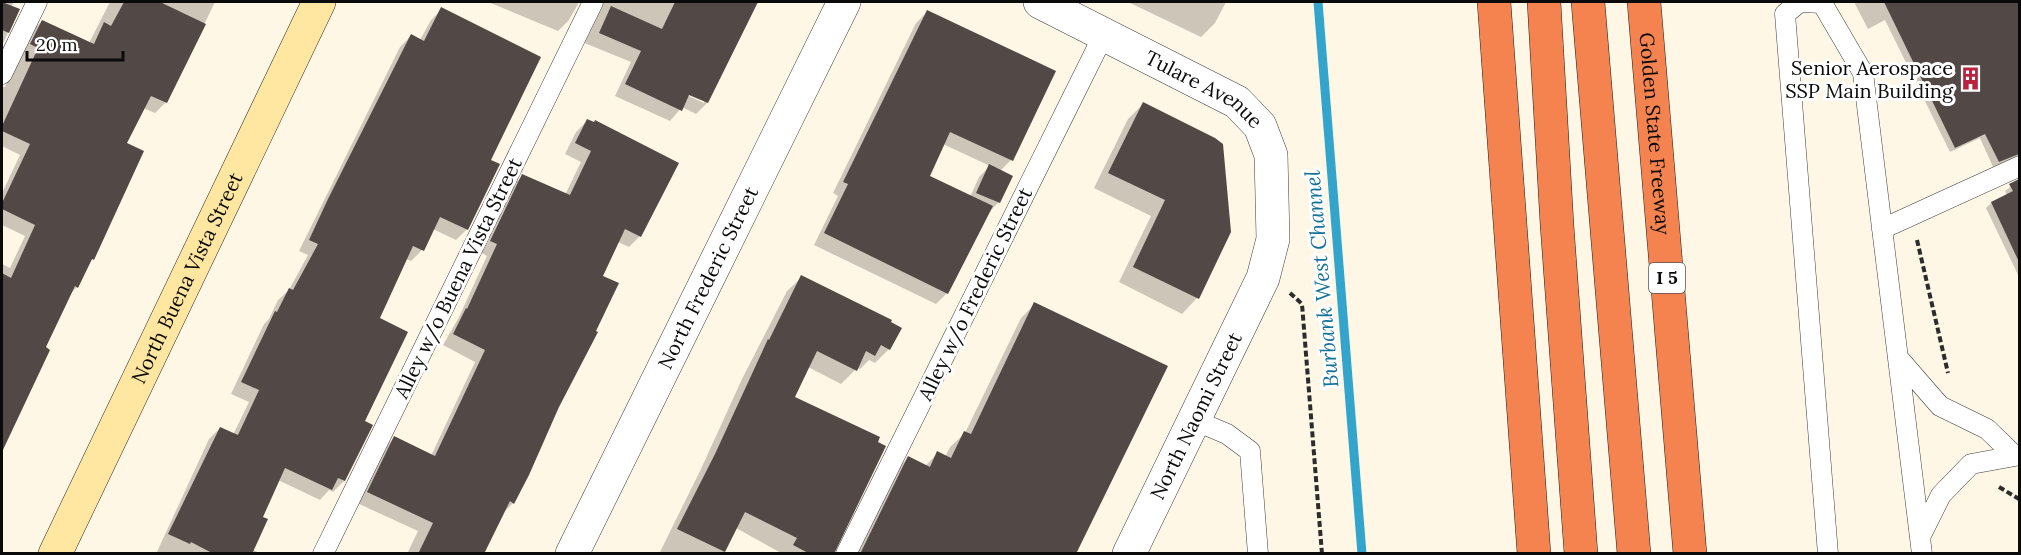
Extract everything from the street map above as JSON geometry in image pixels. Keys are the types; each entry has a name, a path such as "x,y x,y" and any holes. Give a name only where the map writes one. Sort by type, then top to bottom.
{"highway":[{"path":"1544,2 1557,225 1581,554"},
{"path":"1588,2 1634,554"},
{"name":"Golden State Freeway","path":"1644,2 1690,554"},
{"path":"1493,9 1534,554"}],"main road":[{"name":"North Buena Vista Street","path":"55,554 319,2"}],"street":[{"name":"North Frederic Street","path":"572,554 844,2"},
{"name":"Tulare Avenue","path":"1041,2 1238,102 1260,126 1270,154 1274,223 1273,239 1263,278"},
{"name":"North Naomi Street","path":"1130,554 1263,278"}],"lane":[{"path":"2,74 37,2"},
{"name":"Alley w/o Buena Vista Street","path":"323,554 593,2"},
{"path":"1828,554 1785,14 1802,2 1822,3 1863,73 1921,545"},
{"name":"Alley w/o Frederic Street","path":"846,554 1104,34"},
{"path":"1882,228 2019,166"},
{"path":"1900,360 1940,406 1988,429 2015,456 1971,464 1941,495 1921,545"},
{"path":"1194,420 1227,434 1250,451 1258,554"}],"path":[{"path":"1911,215 1950,378 1968,420"},
{"path":"1263,278 1294,295 1302,304 1322,554"},
{"path":"1987,461 1998,486 2019,499"}],"building":[{"path":"2,2 20,9 9,33 2,30"},
{"path":"124,2 160,2 206,24 167,103 151,96 127,143 144,151 94,260 92,259 78,288 75,286 46,347 50,350 2,452 2,273 11,278 35,225 2,209 2,203 30,144 2,131 2,126 38,48 30,44 42,20 94,44 104,22 111,26"},
{"path":"675,2 758,2 708,103 689,95 682,111 625,84 641,51 599,33 611,6 662,29"},
{"name":"Senior Aerospace SSP Main Building","path":"1884,2 2019,2 2019,154 1999,162 1985,134 1955,148"},
{"path":"441,7 541,57 491,160 500,164 468,230 440,217 424,251 413,246 380,318 408,332 365,421 373,425 345,481 338,478 332,490 285,468 263,517 268,519 252,554 214,554 191,542 190,544 168,534 220,427 238,435 259,390 241,382 275,311 277,312 289,288 293,290 318,244 309,240 411,34 424,41"},
{"path":"927,10 1056,71 1013,161 950,132 930,176 993,206 948,294 824,233 848,184 843,182"},
{"path":"1143,102 1223,144 1231,232 1199,299 1133,267 1165,200 1108,173"},
{"path":"587,119 594,122 595,120 679,163 641,237 625,229 603,276 619,283 596,331 598,332 559,407 529,475 514,504 510,501 484,554 418,554 433,523 367,492 394,436 435,456 485,350 453,334 497,244 490,241 522,174 570,195 591,151 575,143"},
{"path":"989,164 1013,176 1000,203 976,193"},
{"path":"2019,179 2019,262 1991,202 2013,191 2009,184"},
{"path":"801,275 892,320 891,322 902,328 890,350 881,345 875,356 866,351 857,371 817,351 795,397 880,437 878,442 886,446 834,554 810,554 793,545 797,538 745,512 725,552 677,529"},
{"path":"1034,302 1168,366 1076,554 860,554 908,456 930,467 937,451 951,458 964,431 971,434"}],"waterway":[{"name":"Burbank West Channel","path":"1318,2 1362,554"}],"place":[{"name":"Senior Aerospace SSP Main Building","path":"1971,79"}]}
